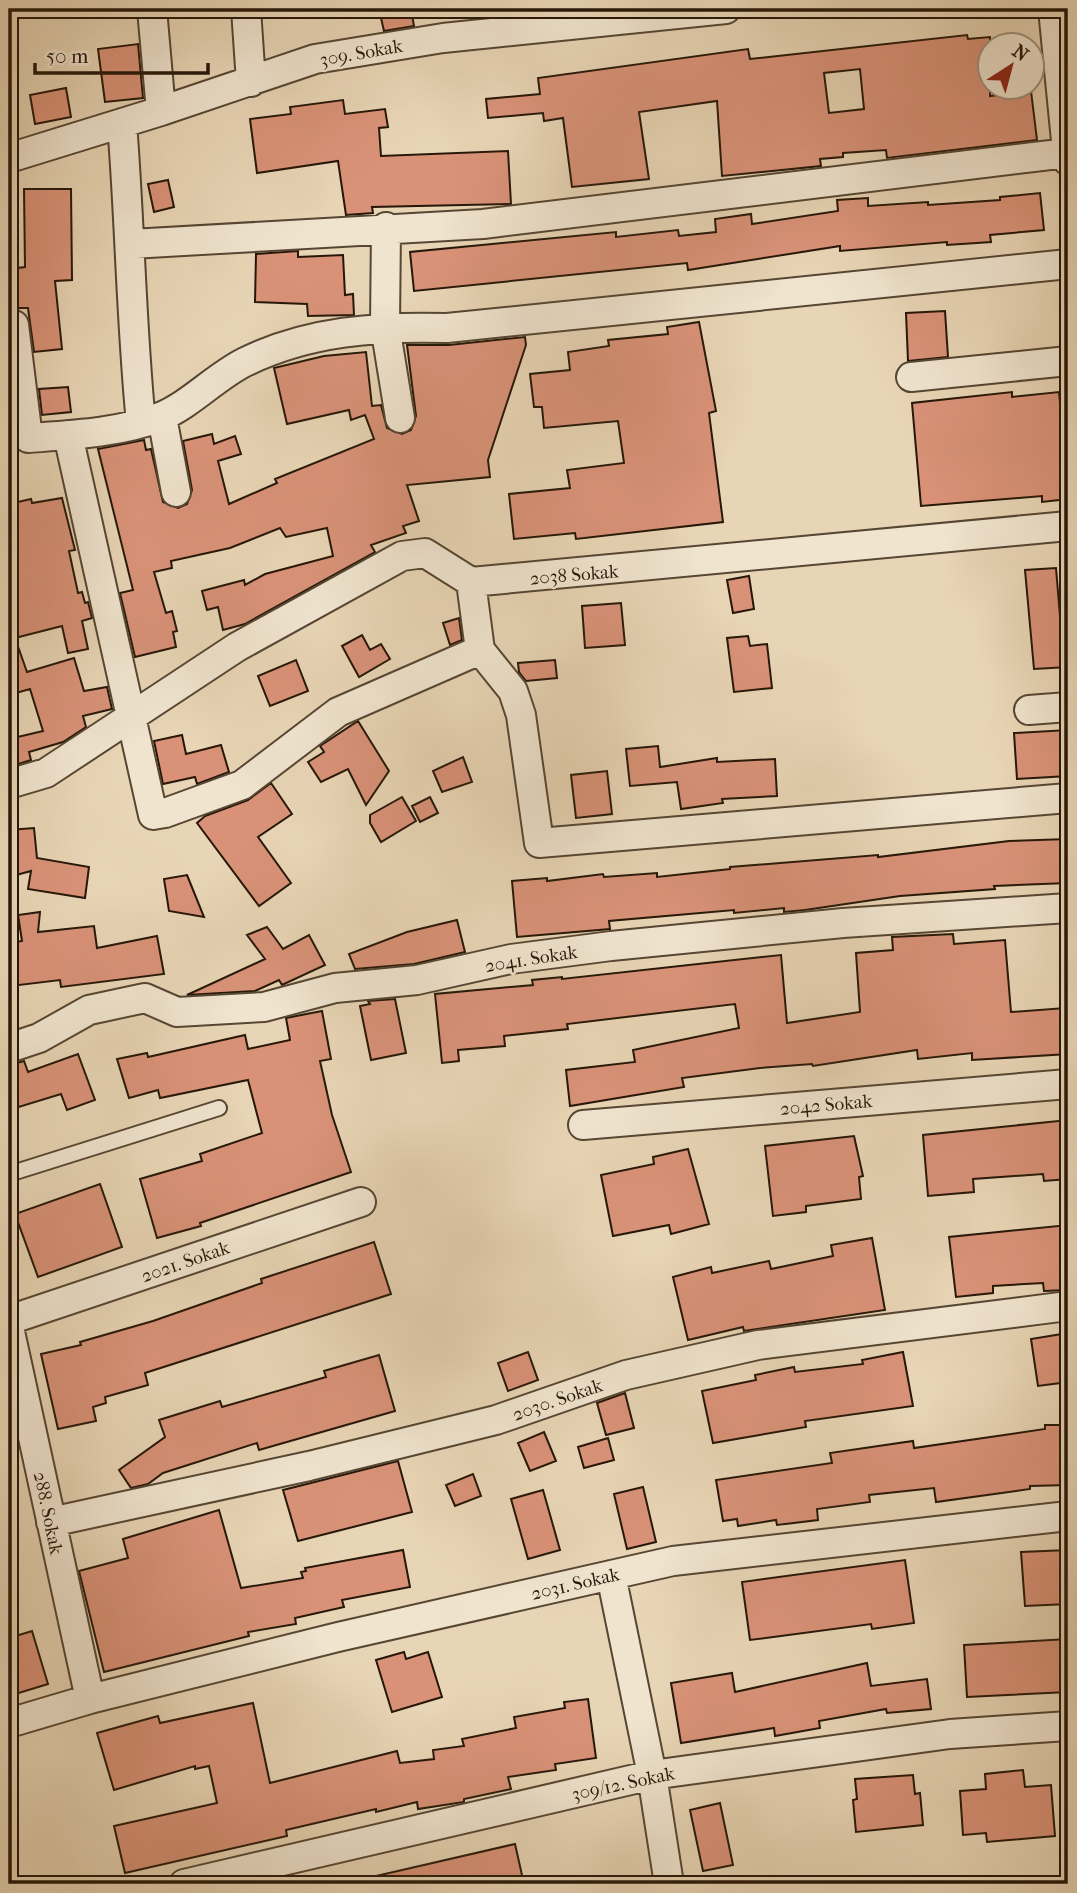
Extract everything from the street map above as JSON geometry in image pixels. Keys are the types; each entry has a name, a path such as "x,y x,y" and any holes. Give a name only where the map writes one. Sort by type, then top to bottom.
{"street":[{"path":"152,9 161,111"},
{"path":"246,9 251,82"},
{"name":"309. Sokak","path":"9,158 251,82 315,59 443,37 726,9"},
{"path":"1053,9 1068,161"},
{"path":"122,123 131,244 132,330 152,420 176,492"},
{"path":"131,244 483,223 1068,153"},
{"path":"386,227 385,326 400,418"},
{"path":"9,325 14,325 28,438 68,435 152,420 244,362 309,339 385,326 447,328 1068,264"},
{"path":"911,377 1068,361"},
{"path":"68,435 153,815 242,785 338,712 480,650"},
{"name":"2038 Sokak","path":"471,582 1068,526"},
{"path":"9,784 46,773 237,647 402,556 425,553 471,582 480,650 513,691 521,715 538,843 1068,799"},
{"path":"1029,710 1068,707"},
{"name":"2041. Sokak","path":"9,1048 39,1038 89,1010 145,998 177,1012 264,1007 335,988 416,980 511,959 611,946 843,923 1068,908"},
{"name":"2042 Sokak","path":"583,1125 1068,1084"},
{"name":"2021. Sokak","path":"9,1320 361,1202"},
{"name":"2030. Sokak","path":"51,1522 309,1466 496,1420 626,1375 758,1345 1068,1306"},
{"name":"288. Sokak","path":"9,1327 90,1699"},
{"name":"2031. Sokak","path":"9,1723 90,1699 338,1637 673,1561 1068,1516"},
{"path":"611,1575 652,1775 669,1884"},
{"name":"309/12. Sokak","path":"184,1884 652,1775 950,1734 1068,1726"}],"lane":[{"path":"9,1174 219,1108"}],"building":[{"path":"379,9 411,9 414,26 384,31"},
{"path":"967,35 968,39 976,38 976,102 1032,102 1037,140 887,158 886,150 843,153 843,157 820,159 821,166 722,176 717,101 639,112 649,179 572,187 563,118 544,121 543,113 488,118 486,99 540,94 538,78 748,49 750,59","holes":["860,69 864,109 829,113 824,73"]},
{"path":"138,44 143,98 105,102 98,49"},
{"path":"66,88 71,117 35,124 30,95"},
{"path":"343,100 345,114 385,109 388,127 379,128 381,156 508,151 511,204 372,207 373,213 346,215 338,161 257,173 250,119 291,114 290,107"},
{"path":"168,180 174,207 154,212 148,184"},
{"path":"24,189 71,189 72,280 55,281 62,349 34,352 28,308 9,308 9,269 25,267"},
{"path":"1040,193 1044,230 990,235 991,242 947,245 947,242 840,251 840,246 688,270 687,263 414,291 410,252 616,232 616,237 678,230 679,236 716,232 715,219 751,214 752,224 838,211 837,200 868,198 868,206 928,202 928,205 1000,200 1000,197"},
{"path":"298,251 298,257 343,255 345,295 353,294 354,315 308,316 307,304 255,302 256,254"},
{"path":"945,311 948,357 908,361 906,313"},
{"path":"699,322 716,411 709,413 723,522 576,539 575,533 514,539 509,494 570,488 567,470 624,463 618,421 544,428 542,407 534,407 530,374 570,370 568,352 609,346 608,340 668,334 667,327"},
{"path":"525,337 526,345 488,460 490,477 407,485 419,521 403,526 406,533 371,545 375,552 245,624 223,630 218,607 207,610 202,591 244,580 245,585 265,574 333,556 327,528 286,537 280,528 230,548 171,561 172,568 154,572 166,613 172,611 177,631 173,632 176,647 135,657 120,593 133,590 98,449 144,440 146,450 151,449 163,502 178,508 187,504 192,490 183,441 212,434 214,444 235,436 241,454 218,461 229,504 277,483 275,479 374,439 365,415 351,420 349,410 287,424 274,368 324,356 366,352 372,406 381,405 387,428 402,434 411,430 416,416 407,345 449,345"},
{"path":"68,387 71,412 42,415 39,389"},
{"path":"1012,392 1012,397 1059,392 1064,447 1068,447 1068,499 1042,502 1042,496 921,506 912,403"},
{"path":"62,498 75,550 69,551 78,593 82,592 85,603 88,602 92,618 82,621 88,649 68,653 62,626 15,638 27,672 74,658 84,691 107,687 112,709 83,716 86,727 63,742 29,752 31,760 9,767 9,739 43,731 30,689 9,695 9,504 31,499 32,503"},
{"path":"1056,568 1061,628 1067,628 1068,667 1034,669 1025,570"},
{"path":"749,576 754,609 733,613 727,580"},
{"path":"621,603 625,645 585,648 582,606"},
{"path":"459,618 462,640 450,645 443,623"},
{"path":"362,635 370,650 381,644 390,659 359,677 342,646"},
{"path":"748,636 750,646 767,644 772,688 734,692 727,638"},
{"path":"296,660 308,691 270,706 258,676"},
{"path":"555,660 557,678 526,681 519,672 518,663"},
{"path":"358,721 389,771 366,805 348,769 321,782 308,762 324,752 320,746"},
{"path":"1068,730 1068,776 1017,779 1014,733"},
{"path":"182,735 186,754 221,745 229,772 197,784 195,777 163,784 154,741"},
{"path":"658,746 660,767 717,758 717,762 775,759 777,796 722,799 723,803 681,809 677,782 630,786 626,749"},
{"path":"463,757 472,782 442,792 433,771"},
{"path":"607,771 612,814 576,818 571,775"},
{"path":"271,783 292,814 258,837 291,883 259,906 197,823 205,816 248,800"},
{"path":"402,797 416,821 381,842 370,823 370,815"},
{"path":"430,797 438,813 420,822 412,806"},
{"path":"34,828 37,858 89,867 85,898 28,889 31,871 9,877 9,830"},
{"path":"1068,839 1068,883 994,886 995,889 900,896 784,912 784,908 734,913 734,910 609,921 610,929 517,937 512,881 547,878 547,881 603,874 604,877 657,873 657,877 730,867 878,857 1009,841"},
{"path":"187,875 204,917 169,911 164,879"},
{"path":"40,912 38,932 94,926 97,948 157,936 164,974 61,987 60,980 11,986 9,943 22,941 18,915"},
{"path":"457,920 465,952 414,964 355,969 349,954 407,932"},
{"path":"267,927 283,949 309,935 325,965 282,985 279,980 255,991 187,995 265,959 247,935"},
{"path":"953,934 954,944 1005,940 1011,1012 1065,1008 1068,1054 972,1060 972,1053 918,1059 917,1050 813,1066 760,1068 682,1078 684,1087 570,1106 566,1070 635,1062 633,1050 739,1028 735,1004 567,1024 568,1029 504,1036 505,1046 458,1050 459,1061 442,1063 435,994 533,985 532,980 781,955 787,1023 860,1012 856,953 893,950 892,937"},
{"path":"395,999 406,1053 371,1060 360,1006 370,1004 368,1001"},
{"path":"322,1011 331,1059 320,1061 332,1115 351,1172 200,1223 201,1226 157,1238 140,1179 202,1161 200,1154 262,1133 248,1080 160,1098 158,1090 129,1098 117,1059 147,1053 148,1057 245,1035 248,1049 290,1040 286,1018"},
{"path":"78,1054 95,1100 67,1110 61,1094 9,1110 9,1065 24,1061 28,1072"},
{"path":"1068,1120 1068,1179 1044,1181 1043,1174 973,1179 974,1192 928,1196 923,1135"},
{"path":"854,1136 863,1176 859,1177 861,1199 806,1206 806,1212 773,1216 765,1146"},
{"path":"688,1149 709,1224 671,1234 669,1225 613,1236 601,1175 654,1164 653,1157"},
{"path":"100,1184 122,1247 38,1277 15,1214"},
{"path":"1068,1225 1068,1290 1044,1291 1043,1283 993,1286 993,1293 956,1297 949,1237"},
{"path":"872,1238 885,1310 744,1331 743,1327 688,1340 673,1277 711,1267 712,1273 769,1261 771,1269 833,1256 831,1245"},
{"path":"374,1242 391,1294 145,1373 148,1385 105,1397 106,1403 93,1407 96,1421 58,1429 41,1354 81,1345 80,1342 153,1321 262,1283 261,1279"},
{"path":"1068,1333 1068,1382 1038,1386 1031,1339"},
{"path":"528,1352 538,1380 508,1391 498,1363"},
{"path":"903,1352 913,1406 805,1421 806,1427 713,1443 702,1391 756,1380 755,1375 794,1367 795,1372 863,1364 862,1360"},
{"path":"379,1355 395,1411 259,1450 257,1443 163,1473 148,1484 131,1488 119,1470 165,1437 159,1420 220,1401 222,1407 326,1377 324,1371"},
{"path":"625,1393 634,1428 606,1435 597,1403"},
{"path":"1045,1425 1068,1425 1068,1485 1030,1486 1030,1489 936,1502 934,1488 869,1495 870,1502 817,1509 818,1520 777,1525 776,1520 738,1526 737,1519 723,1521 716,1480 832,1463 830,1453 913,1441 914,1448 1045,1429"},
{"path":"544,1432 556,1461 530,1471 518,1443"},
{"path":"608,1438 614,1460 584,1468 578,1447"},
{"path":"398,1461 412,1512 298,1541 283,1490"},
{"path":"473,1474 481,1496 455,1506 446,1485"},
{"path":"643,1487 656,1542 627,1549 614,1494"},
{"path":"543,1490 560,1550 528,1559 511,1499"},
{"path":"219,1510 241,1588 303,1578 301,1572 306,1571 305,1568 403,1550 410,1587 342,1600 344,1607 295,1618 296,1624 248,1632 249,1636 104,1672 79,1571 128,1558 123,1539"},
{"path":"1068,1550 1068,1604 1025,1606 1021,1552"},
{"path":"905,1560 914,1623 872,1629 871,1624 750,1640 742,1582"},
{"path":"32,1631 48,1684 9,1696 9,1638"},
{"path":"1068,1639 1068,1692 967,1697 964,1645"},
{"path":"404,1652 406,1659 428,1652 442,1697 392,1712 376,1660"},
{"path":"867,1663 871,1686 927,1679 931,1709 887,1713 886,1709 819,1721 820,1728 775,1736 774,1728 681,1743 671,1683 732,1673 735,1692"},
{"path":"588,1699 596,1758 555,1764 556,1770 508,1777 511,1789 464,1799 464,1802 418,1809 417,1802 376,1812 376,1809 286,1830 287,1836 125,1873 114,1826 217,1803 209,1766 195,1769 195,1766 114,1790 97,1733 158,1716 160,1723 253,1703 270,1783 397,1751 400,1763 434,1759 433,1750 464,1746 462,1739 516,1728 514,1717 565,1708 564,1702"},
{"path":"1023,1770 1025,1787 1051,1785 1055,1836 987,1842 986,1833 963,1835 960,1791 986,1789 985,1774"},
{"path":"913,1775 915,1794 920,1793 923,1825 856,1832 853,1800 857,1799 855,1779"},
{"path":"720,1803 733,1865 703,1871 690,1810"},
{"path":"515,1844 524,1884 377,1884 376,1876"}]}
